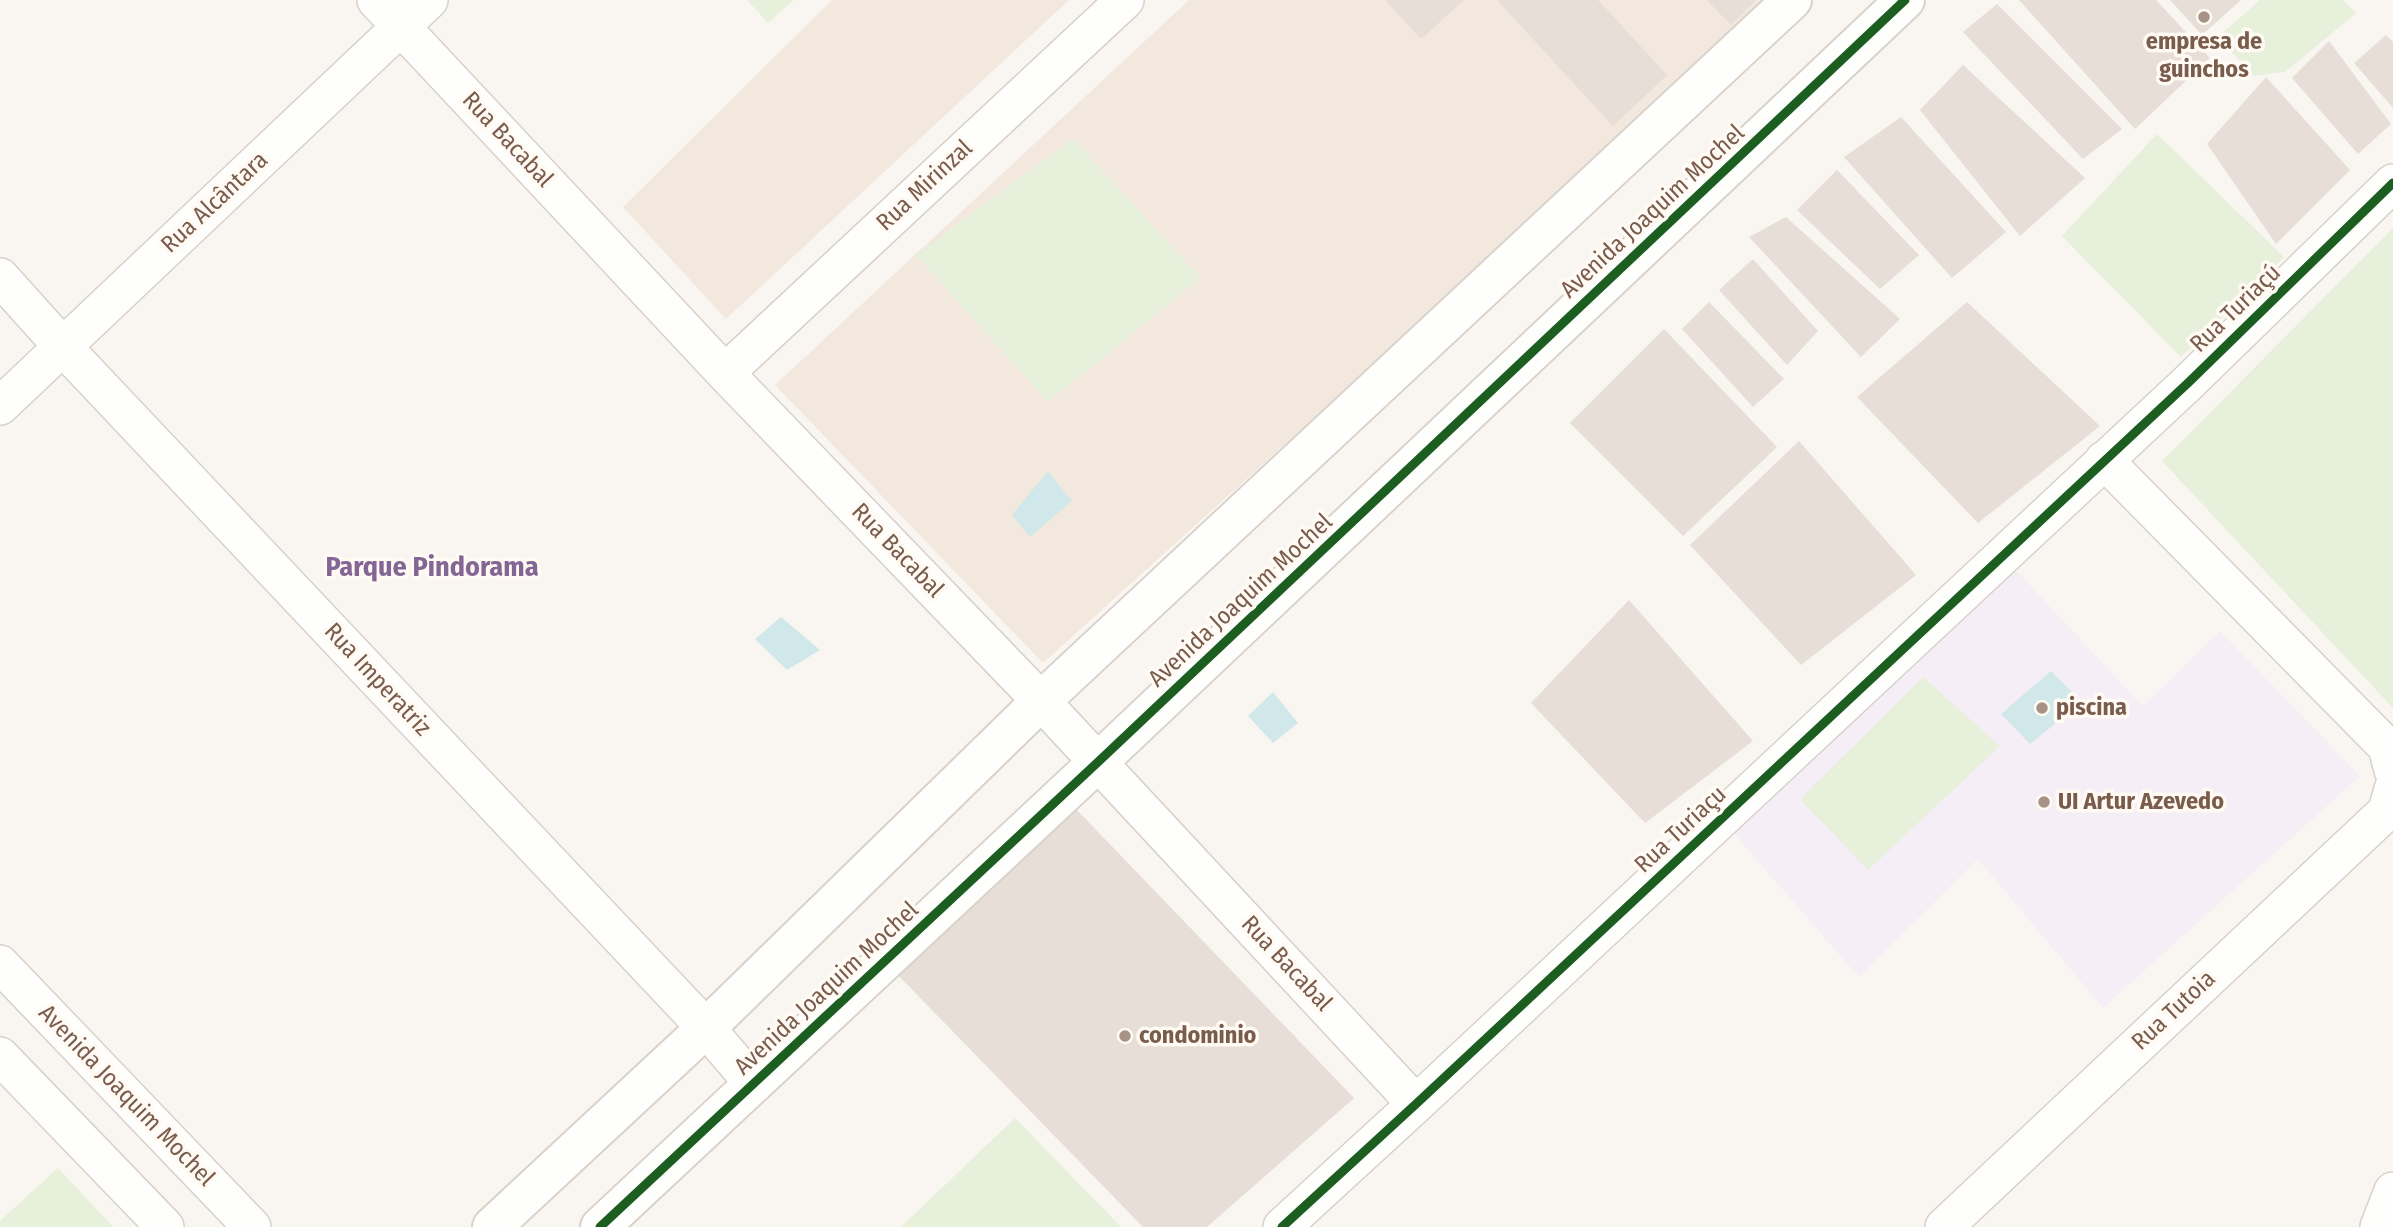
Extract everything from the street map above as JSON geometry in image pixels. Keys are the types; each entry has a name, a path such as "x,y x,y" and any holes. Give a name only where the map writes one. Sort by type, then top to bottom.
{"street":[{"name":"Rua Bacabal","path":"376,0 724,373 1041,701 1416,1104"},
{"name":"Rua Alcântara","path":"0,406 429,0"},
{"name":"Rua Mirinzal","path":"724,373 1125,0"},
{"path":"492,1227 706,1028 1041,701 1792,0"},
{"name":"Avenida Joaquim Mochel","path":"600,1227 1098,762 1905,0"},
{"name":"Rua Turiaçú","path":"2104,460 2189,382 2393,183"},
{"name":"Rua Imperatriz","path":"0,277 706,1028 754,1084"},
{"path":"2104,460 2387,747 2393,770"},
{"name":"Rua Turiaçu","path":"1282,1227 2104,460"},
{"name":"Rua Tutoia","path":"1944,1227 2387,811 2393,789"},
{"name":"Avenida Joaquim Mochel","path":"0,964 252,1227"},
{"path":"0,1056 165,1227"},
{"path":"2379,1227 2393,1191"}],"shaded area":[{"path":"832,0 1069,0 726,319 623,207"},
{"path":"1189,0 1768,0 1504,246 1043,663 775,385"},
{"name":"UI Artur Azevedo","path":"2009,563 2143,706 2220,631 2360,776 2103,1008 1978,859 1859,977 1729,828"}],"green space":[{"path":"747,0 794,0 768,23"},
{"path":"2260,0 2343,0 2356,13 2285,72 2254,76 2218,37"},
{"path":"2157,134 2284,257 2181,357 2062,236"},
{"path":"1073,139 1201,278 1048,402 916,255"},
{"path":"2393,228 2393,708 2162,461"},
{"path":"1923,677 2000,746 1868,870 1800,799"},
{"path":"1015,1118 1121,1227 901,1227"},
{"path":"58,1168 113,1227 0,1227 0,1221"}],"water":[{"path":"1048,471 1072,501 1030,537 1012,515"},
{"path":"781,617 820,650 787,670 755,639"},
{"name":"piscina","path":"2051,671 2082,702 2030,744 2001,714"},
{"path":"1273,692 1298,723 1273,743 1248,716"}],"building":[{"path":"1385,0 1464,0 1421,39"},
{"path":"1497,0 1598,0 1667,75 1613,126"},
{"path":"1707,0 1756,0 1731,25"},
{"path":"2019,0 2156,0 2210,58 2135,129"},
{"name":"empresa de guinchos","path":"2170,0 2241,0 2202,35"},
{"path":"1997,4 2122,129 2083,159 1963,32"},
{"path":"2386,35 2393,42 2393,108 2354,63"},
{"path":"2329,41 2391,124 2358,154 2292,78"},
{"path":"1963,65 2085,178 2020,236 1920,110"},
{"path":"2266,77 2350,170 2276,244 2207,144"},
{"path":"1901,117 2006,232 1952,278 1844,157"},
{"path":"1837,170 1919,255 1880,289 1797,210"},
{"path":"1786,217 1900,319 1861,357 1749,237"},
{"path":"1753,259 1818,331 1787,365 1719,290"},
{"path":"1709,302 1784,379 1753,407 1682,329"},
{"path":"1967,302 2100,426 1978,523 1857,397"},
{"path":"1664,329 1777,447 1683,536 1570,423"},
{"path":"1799,441 1916,575 1801,665 1690,545"},
{"path":"1629,600 1753,741 1645,823 1531,703"},
{"name":"condominio","path":"1075,808 1354,1098 1207,1227 1143,1227 896,973"}],"cycle path":[{"path":"600,1227 1098,762 1905,0"},
{"path":"1282,1227 2189,382 2393,183"}],"place":[{"name":"empresa de guinchos","path":"2204,17"},
{"name":"piscina","path":"2042,708"},
{"name":"UI Artur Azevedo","path":"2044,802"},
{"name":"condominio","path":"1125,1036"}],"district":[{"name":"Parque Pindorama","path":"432,568"}]}
